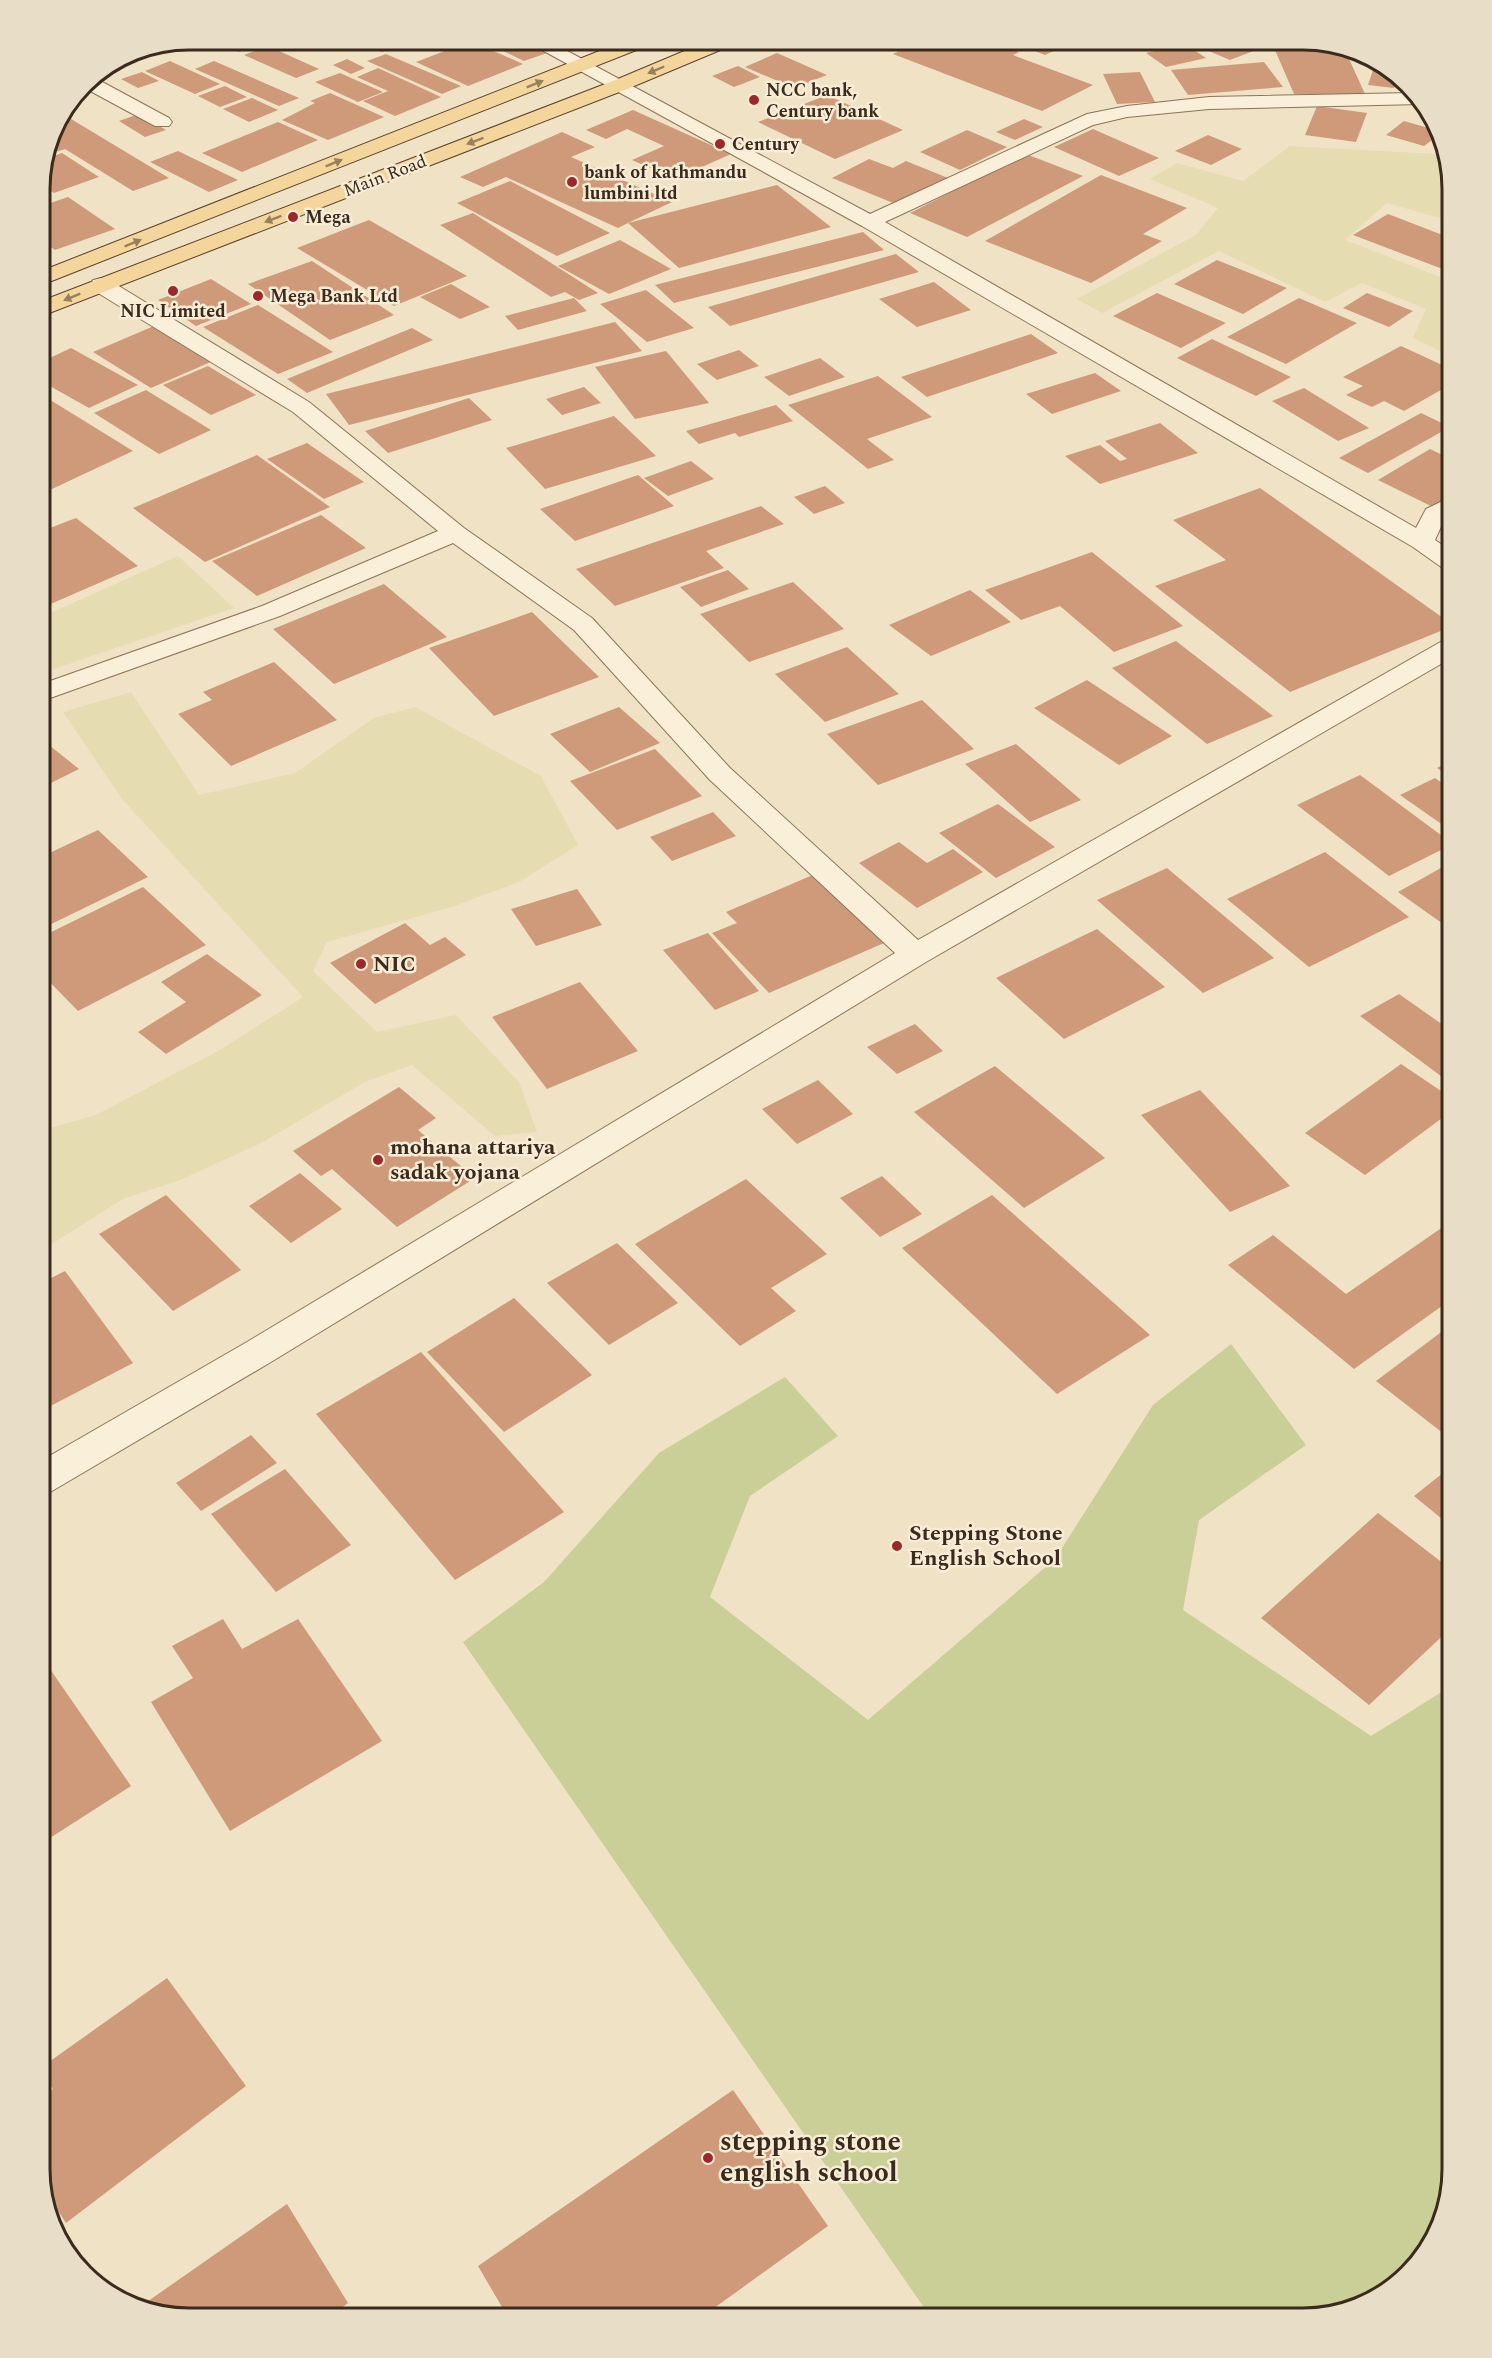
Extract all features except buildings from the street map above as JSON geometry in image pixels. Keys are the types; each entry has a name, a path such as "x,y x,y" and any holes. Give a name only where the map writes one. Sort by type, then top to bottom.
{"main road":[{"name":"Main Road","path":"50,276 619,50"},
{"name":"Main Road","path":"50,306 620,85 704,50"}],"street":[{"path":"553,50 869,222 1422,542 1442,556"},
{"path":"95,86 162,122"},
{"path":"869,222 1087,120 1120,112 1235,103 1343,103 1410,99"},
{"path":"101,285 301,407 455,533 582,624 720,774 839,888 915,955"},
{"path":"1422,542 1435,514 1442,510"},
{"path":"50,690 271,611 455,533"},
{"path":"50,1474 258,1352 915,955 1442,652"}],"shaded area":[{"path":"1290,146 1438,153 1441,171 1442,219 1387,203 1345,240 1442,278 1442,352 1413,338 1426,309 1362,283 1325,302 1219,251 1102,313 1077,299 1196,235 1218,208 1150,179 1177,163 1243,181"},
{"path":"178,556 234,608 50,670 50,613"},
{"path":"131,692 199,795 295,773 374,718 415,707 541,776 578,845 521,881 455,906 327,942 313,971 377,1032 456,1015 519,1082 537,1132 495,1136 412,1065 365,1082 263,1142 178,1181 123,1199 50,1245 50,1128 96,1115 220,1050 303,997 122,799 63,712"}],"green space":[{"path":"1231,1344 1306,1445 1199,1520 1183,1610 1371,1736 1442,1692 1442,2169 1438,2205 1424,2239 1402,2268 1381,2285 1339,2304 1303,2308 924,2308 463,1642 544,1582 659,1453 785,1377 838,1436 750,1496 710,1597 868,1720 1055,1559 1153,1405"}],"place":[{"name":"NCC bank, Century bank","path":"754,100"},
{"name":"Century","path":"720,144"},
{"name":"bank of kathmandu lumbini ltd","path":"572,182"},
{"name":"Mega","path":"293,217"},
{"name":"NIC Limited","path":"173,291"},
{"name":"Mega Bank Ltd","path":"258,296"},
{"name":"NIC","path":"361,964"},
{"name":"mohana attariya sadak yojana","path":"378,1160"},
{"name":"Stepping Stone English School","path":"897,1546"},
{"name":"stepping stone english school","path":"708,2158"}]}
